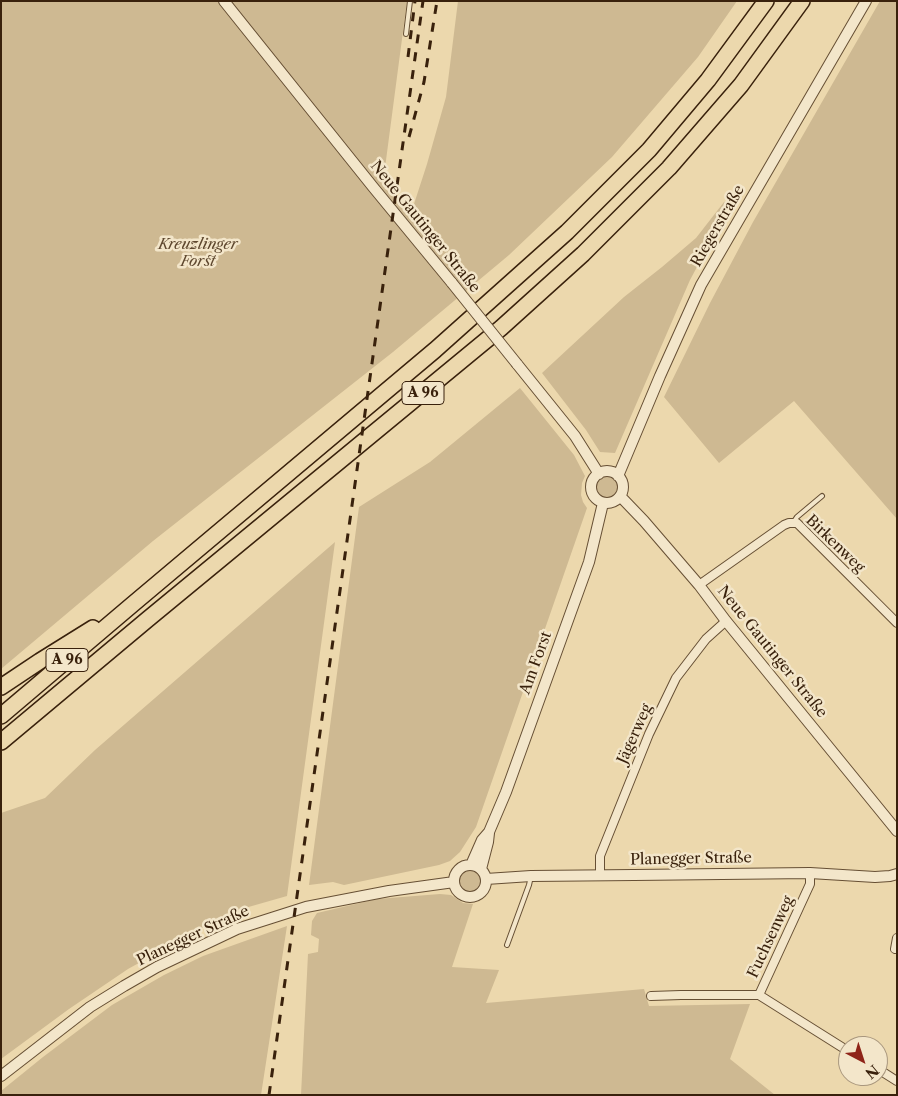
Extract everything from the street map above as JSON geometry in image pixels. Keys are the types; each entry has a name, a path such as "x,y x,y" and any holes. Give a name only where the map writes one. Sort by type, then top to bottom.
{"highway":[{"name":"A 96","path":"1,716 435,350 567,232 649,150 708,80 766,1"},
{"name":"A 96","path":"1,742 501,328 583,254 669,168 741,85 802,1"},
{"path":"1,688 133,604"}],"street":[{"name":"Neue Gautinger Straße","path":"224,1 575,436 599,474"},
{"name":"Riegerstraße","path":"618,476 701,285 866,1"},
{"path":"604,472 618,476 623,486 620,496 613,502 604,503 599,501 592,492 592,482 595,477 604,472"},
{"name":"Neue Gautinger Straße","path":"620,496 644,520 699,586 897,831"},
{"name":"Am Forst","path":"481,869 489,832 506,792 589,562 604,503"},
{"name":"Birkenweg","path":"699,586 784,525 800,524 897,623"},
{"name":"Jägerweg","path":"600,875 600,856 649,734 676,678 706,638 726,621"},
{"name":"Am Forst","path":"471,865 482,840 489,832"},
{"path":"471,865 481,869 486,879 485,888 477,896 462,895 455,887 454,882 454,877 460,868 471,865"},
{"name":"Planegger Straße","path":"486,879 530,876 810,873 875,877 897,874"},
{"name":"Fuchsenweg","path":"651,996 759,995 810,884 810,873"},
{"name":"Planegger Straße","path":"1,1076 96,1002 157,967 237,929 306,907 389,891 454,882"},
{"path":"895,949 897,938"},
{"path":"759,995 838,1044"}],"lane":[{"path":"406,34 410,1"},
{"path":"793,523 797,517 822,496"},
{"path":"507,945 529,885 530,876"},
{"path":"231,917 237,929"}],"green space":[{"name":"Kreuzlinger Forst","path":"1,1 407,1 383,183 391,196 400,197 400,205 406,213 414,204 446,97 458,1 737,1 698,57 612,157 509,255 393,352 153,541 1,669"},
{"path":"880,1 897,1 897,519 794,401 719,463 664,397 710,303 753,222"},
{"path":"733,200 690,280 615,453 600,452 586,430 542,373 624,297 696,238 724,202"},
{"path":"520,388 574,455 585,476 581,495 587,508 476,827 460,852 450,861 439,865 344,885 333,882 309,885 359,507 430,462"},
{"path":"607,477 614,480 617,487 614,494 607,497 600,494 597,487 600,480"},
{"path":"335,542 287,896 231,912 128,969 1,1059 1,813 45,798 95,750"},
{"path":"466,871 474,871 480,877 480,885 474,891 466,891 460,885 460,877"},
{"path":"440,894 451,895 463,903 473,904 452,967 499,970 486,1003 644,989 649,1006 750,1004 730,1059 775,1095 301,1095 308,954 318,952 319,939 311,935 312,921 317,913 377,899"},
{"path":"287,926 261,1095 1,1095 1,1091 112,1005 164,975 203,956"}],"railway":[{"path":"408,57 415,1"},
{"path":"269,1095 423,1"},
{"path":"409,137 424,82 437,1"}]}
